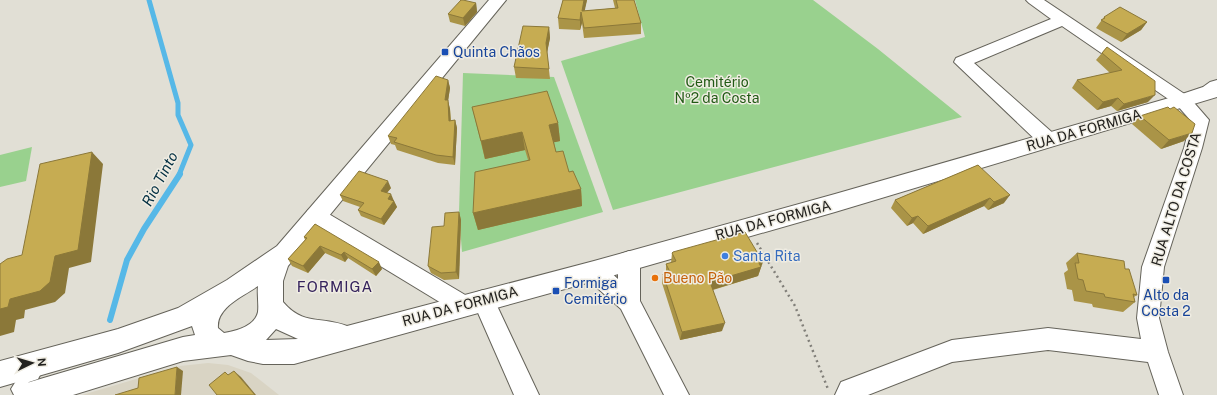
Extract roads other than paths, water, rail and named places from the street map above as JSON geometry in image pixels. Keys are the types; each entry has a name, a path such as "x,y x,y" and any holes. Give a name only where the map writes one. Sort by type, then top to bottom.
{"street":[{"path":"30,395 184,349 244,341 254,335 263,327 269,317 271,303 270,285 273,273 279,261 292,243 498,0"},
{"path":"1034,0 1217,122"},
{"path":"1048,140 962,62 1063,20"},
{"name":"RUA DA FORMIGA","path":"227,344 266,354 294,352 474,302 594,271 748,226 865,195 1186,100 1210,92 1217,87"},
{"name":"RUA ALTO DA COSTA","path":"1171,395 1156,352 1148,318 1153,267 1193,148 1200,120 1186,100"},
{"path":"315,216 474,302 527,395"},
{"path":"227,344 213,341 207,335 204,327 205,318 210,309 222,297 276,258 292,243"},
{"path":"629,302 630,260"},
{"path":"594,271 629,302 677,395"},
{"path":"0,374 163,325 222,297 237,288 258,288 266,292 271,303"},
{"name":"RUA DA FORMIGA","path":"271,303 278,316 299,328 326,334 341,335 360,333"},
{"path":"857,392 952,351 1048,339 1156,352"}],"lane":[{"path":"20,395 17,389 25,377 66,365 97,346"}],"waterway":[{"name":"Rio Tinto","path":"149,0 178,103 178,115 191,145 179,175"},
{"name":"Rio Tinto","path":"110,320 127,260 144,229 180,174"}],"place":[{"name":"Quinta Chãos","path":"445,52"},
{"name":"Santa Rita","path":"725,256"},
{"name":"Bueno Pão","path":"655,278"},
{"name":"Alto da Costa 2","path":"1166,280"},
{"name":"Formiga Cemitério","path":"556,291"}],"district":[{"name":"FORMIGA","path":"335,287"}],"park label":[{"name":"Cemitério Nº2 da Costa","path":"717,90"}]}
